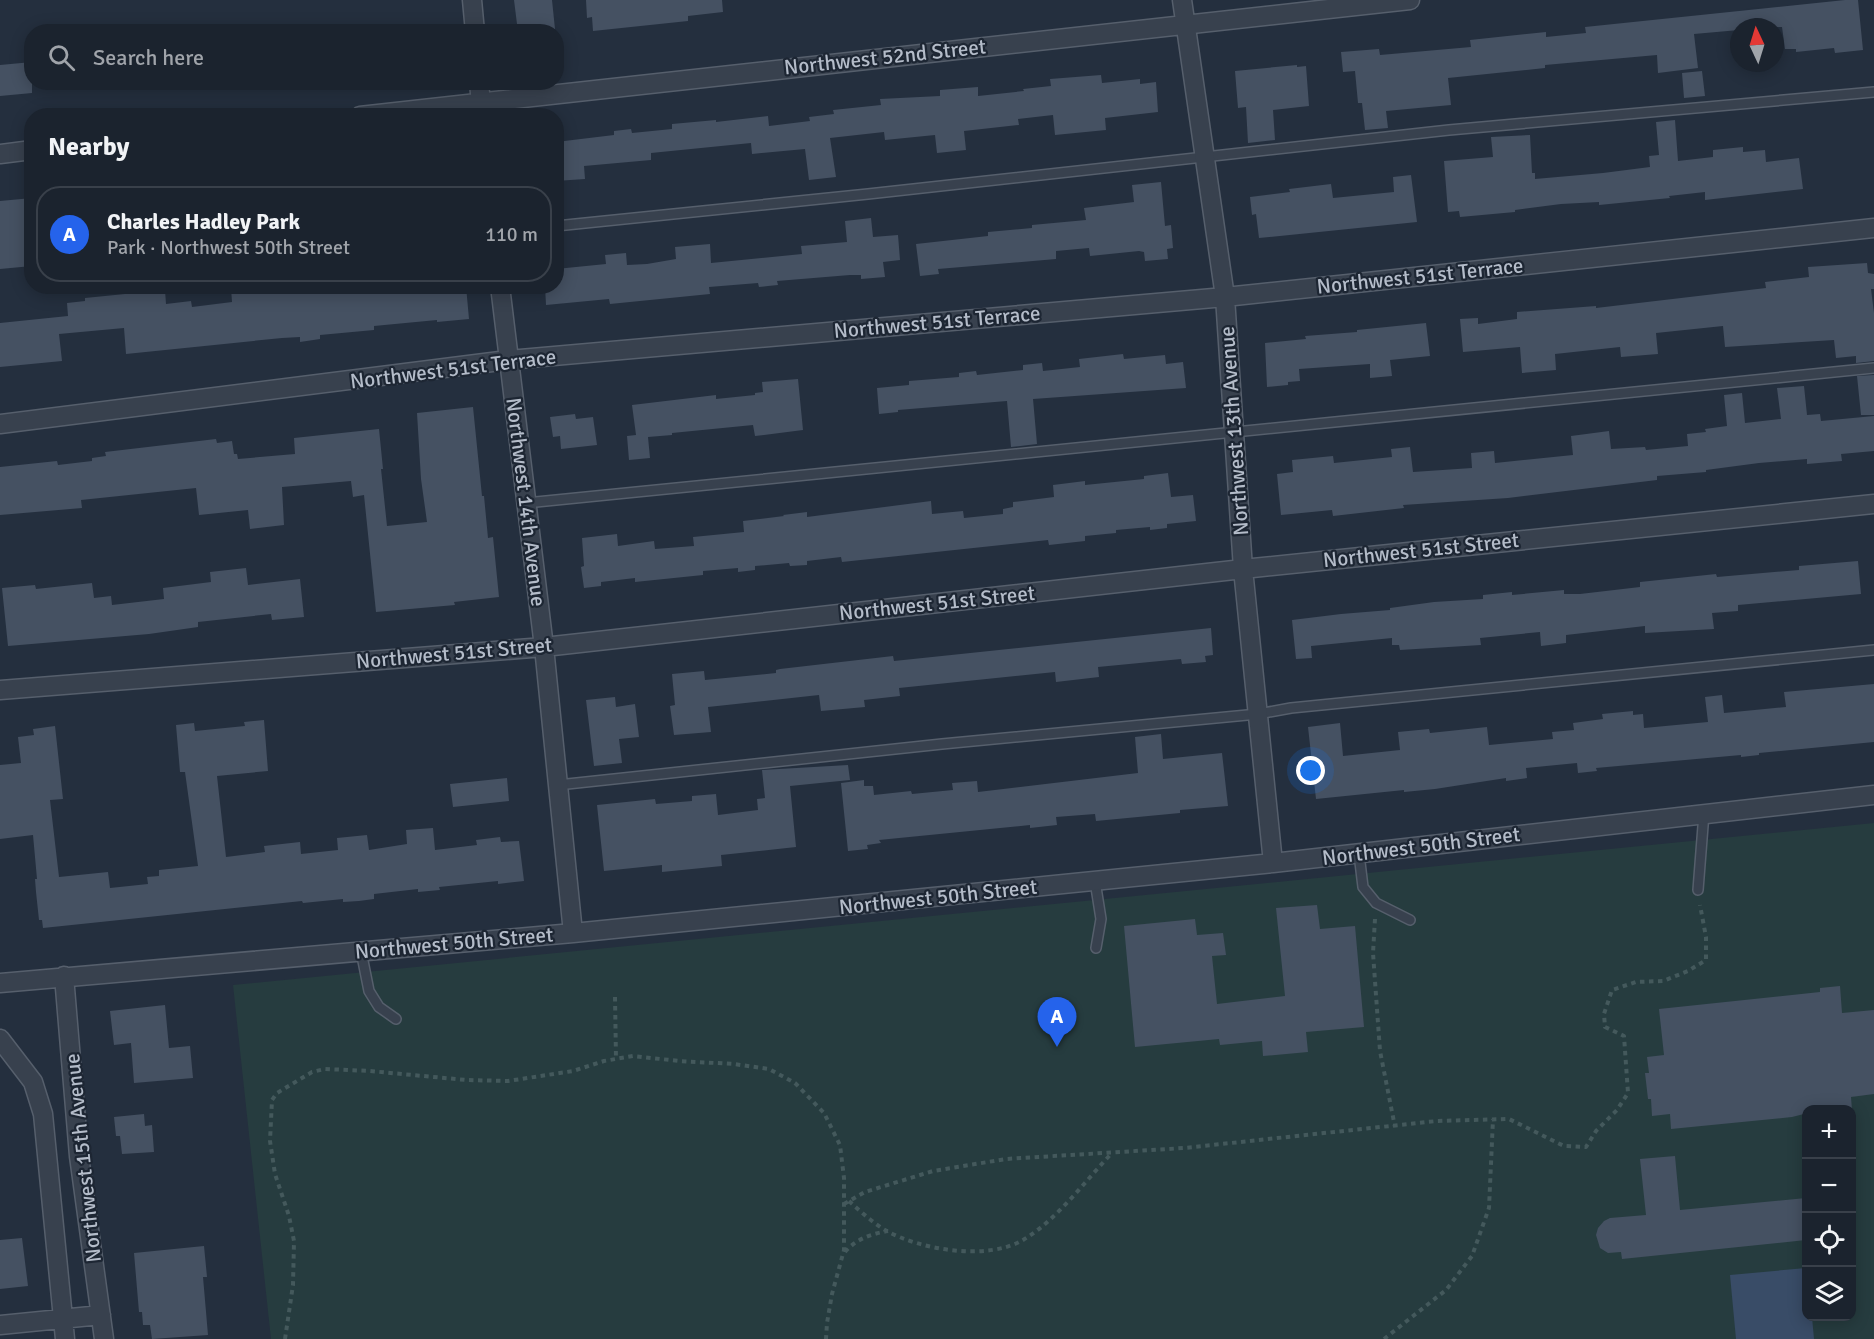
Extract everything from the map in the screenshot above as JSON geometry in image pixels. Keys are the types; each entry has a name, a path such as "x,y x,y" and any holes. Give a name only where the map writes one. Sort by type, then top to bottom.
{"street":[{"path":"472,0 474,24"},
{"name":"Northwest 13th Avenue","path":"1182,0 1225,297 1243,569 1273,863"},
{"name":"Northwest 52nd Street","path":"490,108 1184,24 1410,0"},
{"path":"480,90 482,108"},
{"path":"0,154 24,151"},
{"name":"Northwest 51st Terrace","path":"0,424 508,360 1225,297 1874,228"},
{"name":"Northwest 14th Avenue","path":"501,294 544,646 573,933"},
{"name":"Northwest 51st Street","path":"0,690 544,646 1243,569 1874,504"},
{"name":"Northwest 50th Street","path":"0,983 573,933 1095,881 1359,854 1874,795"},
{"name":"Northwest 15th Avenue","path":"64,976 79,1156 101,1315 102,1339"},
{"name":"Northwest 15th Avenue","path":"0,1039 33,1082 44,1120 64,1339"},
{"path":"44,1120 76,1117"},
{"path":"0,1325 101,1315"}],"lane":[{"path":"564,225 1449,130 1874,92"},
{"path":"526,503 1874,368"},
{"path":"558,785 1874,650"},
{"path":"1698,890 1704,813"},
{"path":"1359,854 1363,887 1376,903 1410,920"},
{"path":"1095,881 1101,919 1096,948"},
{"path":"360,951 369,991 380,1008 396,1019"}],"path":[{"path":"844,1204 865,1192 933,1171 1006,1159 1184,1148 1437,1121 1509,1119 1564,1146 1586,1147 1596,1131 1617,1110 1628,1093 1624,1036 1605,1027 1604,1014 1612,990 1636,982 1663,981 1689,971 1707,960 1706,937 1698,890"},
{"path":"1376,903 1373,953 1380,1051 1395,1127"},
{"path":"615,997 615,1059"},
{"path":"285,1339 293,1285 294,1241 289,1216 275,1174 270,1141 272,1101 277,1093 312,1072 326,1069 508,1081 573,1071 633,1056 769,1069 795,1083 824,1113 840,1146 844,1178 843,1255 828,1314 826,1339"},
{"path":"1384,1339 1446,1290 1472,1256 1489,1208 1493,1119"},
{"path":"849,1201 889,1231 910,1240 944,1249 971,1252 1000,1249 1023,1240 1050,1219 1113,1152"},
{"path":"843,1255 852,1244 874,1234 889,1231"}],"green space":[{"path":"1874,823 1874,1339 271,1339 233,985"}],"water":[{"path":"1802,1268 1802,1321 1812,1321 1814,1339 1736,1339 1730,1275"}],"building":[{"path":"514,0 552,0 554,24 517,24"},
{"path":"586,0 722,0 723,12 688,16 688,21 593,31 592,17 587,18"},
{"path":"1858,0 1863,50 1835,53 1834,48 1796,52 1796,49 1785,49 1784,18 1730,18 1730,31 1694,34 1698,68 1658,73 1657,55 1545,65 1545,68 1448,78 1451,105 1386,111 1388,128 1365,130 1362,103 1358,103 1355,71 1343,72 1341,52 1379,49 1380,55 1471,47 1470,40 1546,32 1546,37 1586,33 1585,27"},
{"path":"24,63 24,90 32,90 32,93 0,96 0,65"},
{"path":"1297,65 1297,67 1306,66 1309,106 1273,110 1275,140 1248,143 1246,107 1238,108 1235,71"},
{"path":"1702,71 1705,96 1684,98 1682,73"},
{"path":"1101,75 1102,83 1140,79 1140,84 1156,82 1158,112 1105,118 1106,130 1055,135 1053,115 1018,119 1019,125 964,131 966,150 937,153 935,135 885,140 884,132 830,138 836,177 809,180 805,149 752,154 751,143 651,153 651,160 584,166 585,179 564,180 564,141 614,135 614,131 631,129 632,133 672,129 672,124 716,120 716,122 768,116 769,126 810,121 809,117 834,114 833,110 881,105 880,99 940,96 940,90 978,87 978,96 1024,91 1023,89 1051,86 1050,79"},
{"path":"1675,120 1678,161 1713,157 1713,150 1743,147 1743,152 1765,150 1766,162 1799,158 1803,189 1705,200 1705,192 1599,205 1599,202 1561,204 1515,210 1515,212 1460,217 1459,211 1448,212 1444,161 1493,157 1491,137 1530,135 1532,173 1535,173 1535,179 1603,173 1650,167 1649,156 1659,155 1656,122"},
{"path":"1411,175 1417,222 1259,238 1256,214 1252,215 1250,197 1331,184 1333,198 1394,192 1393,177"},
{"path":"1161,182 1165,226 1171,225 1173,248 1167,249 1168,259 1145,261 1144,252 1139,251 1090,256 1089,248 1056,251 1056,259 938,269 939,274 920,276 916,244 988,236 988,232 1032,228 1032,225 1086,220 1084,208 1134,202 1132,185"},
{"path":"24,199 24,267 0,269 0,201"},
{"path":"871,218 873,237 898,235 900,260 883,262 885,277 861,279 861,275 850,275 777,281 778,285 759,287 758,283 709,287 710,294 610,304 609,299 546,305 545,294 564,294 564,268 606,264 605,255 626,253 627,265 647,264 676,259 675,247 710,244 711,263 802,254 801,246 847,242 845,221"},
{"path":"1867,263 1868,273 1874,274 1874,289 1871,289 1874,313 1874,361 1856,363 1856,356 1836,358 1834,340 1725,347 1723,326 1656,333 1658,354 1621,357 1620,347 1555,354 1556,370 1522,373 1520,347 1463,352 1460,319 1478,318 1478,324 1517,319 1517,312 1596,306 1596,308 1766,288 1765,282 1809,277 1808,267"},
{"path":"125,294 165,294 166,304 191,301 192,307 232,302 231,294 467,294 469,319 374,326 374,330 320,335 320,339 300,342 300,337 282,338 126,354 124,328 59,334 62,361 0,367 0,323 68,316 67,303 85,301 85,298"},
{"path":"1426,323 1430,356 1390,360 1392,376 1370,378 1370,364 1299,369 1300,381 1267,387 1265,343 1306,339 1305,336"},
{"path":"1123,354 1124,359 1165,355 1166,364 1183,362 1186,388 1033,399 1037,444 1011,447 1007,401 898,410 898,412 879,414 877,388 909,385 909,381 959,377 959,373 976,371 977,375 1023,370 1023,365 1042,363 1043,371 1080,367 1079,359"},
{"path":"1874,375 1874,415 1861,415 1857,376"},
{"path":"798,379 803,430 755,436 753,425 648,437 650,458 629,460 627,436 636,435 632,405 716,395 716,399 755,395 755,393 763,392 762,382"},
{"path":"1804,386 1807,415 1820,414 1821,421 1874,416 1874,451 1841,454 1842,461 1807,464 1807,459 1759,463 1706,470 1706,472 1657,476 1657,480 1508,498 1403,505 1404,508 1333,516 1332,510 1281,515 1277,474 1293,472 1292,460 1333,456 1334,463 1392,457 1391,449 1410,447 1413,472 1472,468 1471,453 1494,451 1495,463 1573,455 1571,436 1609,431 1611,449 1645,447 1646,450 1688,446 1687,434 1727,426 1724,395 1742,393 1745,423 1781,419 1777,388"},
{"path":"473,407 482,496 484,496 488,538 493,537 499,597 454,602 455,605 376,612 364,495 353,497 351,481 282,487 284,525 250,529 248,510 199,515 196,488 81,500 82,508 0,515 0,467 57,461 58,465 92,461 92,458 106,456 105,452 216,439 217,443 232,441 234,454 237,454 238,459 295,454 294,438 379,429 387,526 427,522 421,479 417,413"},
{"path":"575,414 576,419 593,417 597,445 561,449 560,436 553,437 550,417"},
{"path":"1168,473 1171,497 1193,495 1196,521 1167,524 1167,528 1150,530 1150,527 1116,530 1116,533 1085,536 1085,541 1049,545 1048,540 842,562 841,557 807,561 807,565 790,566 789,563 755,566 755,570 738,572 738,568 703,571 703,575 635,582 635,578 601,582 601,586 584,588 581,567 584,566 582,538 617,534 618,546 654,541 655,549 694,546 693,537 744,532 743,521 807,512 807,517 931,501 932,514 963,511 964,518 1003,514 1003,509 1013,507 1013,502 1054,497 1053,485 1085,481 1085,485 1144,479 1144,476"},
{"path":"1858,561 1861,594 1738,605 1738,611 1712,613 1714,629 1645,633 1645,626 1566,635 1566,643 1541,646 1540,632 1480,638 1481,645 1400,650 1399,645 1392,645 1392,638 1311,646 1312,658 1296,659 1292,620 1390,610 1390,608 1434,602 1483,599 1483,595 1564,590 1564,594 1580,594 1640,587 1640,582 1716,574 1717,577 1799,570 1799,566"},
{"path":"246,568 248,585 300,579 304,617 272,620 271,614 198,622 198,627 149,634 8,646 2,588 35,585 36,589 92,583 94,598 111,596 112,605 164,599 163,588 211,582 210,572"},
{"path":"1211,628 1213,655 1205,656 1206,662 1182,664 1181,659 1098,667 1099,677 1056,682 1055,672 899,688 900,696 864,700 865,707 821,711 819,695 708,707 711,732 674,735 670,706 675,705 672,674 704,671 705,680 776,673 776,670 780,669 893,656 894,661"},
{"path":"1874,684 1874,742 1759,753 1759,755 1741,757 1741,755 1596,768 1597,771 1578,773 1577,763 1526,768 1527,778 1506,781 1506,778 1435,789 1316,799 1308,727 1340,723 1343,756 1400,750 1398,732 1429,729 1430,733 1487,727 1489,745 1553,739 1552,732 1574,730 1573,723 1603,719 1602,714 1633,711 1633,715 1643,714 1644,728 1708,722 1705,697 1722,695 1724,713 1786,707 1784,692"},
{"path":"615,697 616,707 635,704 639,737 619,739 622,763 594,766 586,700"},
{"path":"264,720 268,771 217,776 226,857 265,852 264,846 300,842 301,854 338,850 337,838 367,835 369,850 407,844 406,830 433,828 435,850 477,845 476,840 500,837 501,842 519,841 524,881 498,884 498,881 439,887 440,890 418,892 418,889 374,894 374,899 359,901 343,902 343,899 303,903 302,901 43,928 42,920 39,920 33,835 0,839 0,765 21,763 18,737 34,735 33,729 55,726 63,799 50,800 59,877 108,872 110,888 148,884 147,877 159,876 159,870 198,866 185,772 180,772 176,725 194,723 195,731 245,726 244,722"},
{"path":"1161,734 1163,759 1222,753 1228,806 1096,821 1095,814 1056,817 1057,825 1030,828 1030,825 879,840 881,843 867,845 868,849 848,851 841,783 864,780 864,786 873,786 874,795 953,790 952,783 977,781 978,792 1138,773 1135,737"},
{"path":"848,765 850,780 790,786 796,847 721,855 722,866 662,872 662,865 604,871 597,805 655,799 656,804 692,801 692,796 716,794 718,815 758,810 757,799 765,798 762,770"},
{"path":"507,778 509,801 453,807 450,784"},
{"path":"1317,905 1320,929 1355,926 1364,1027 1306,1032 1308,1052 1263,1056 1262,1041 1220,1045 1219,1039 1135,1047 1124,926 1195,919 1197,935 1223,933 1226,955 1212,956 1217,1004 1285,996 1276,908"},
{"path":"1840,986 1842,1013 1874,1010 1874,1094 1851,1097 1852,1105 1802,1105 1802,1114 1792,1117 1671,1129 1670,1114 1652,1116 1645,1073 1649,1073 1647,1057 1664,1055 1659,1009 1820,992 1820,988"},
{"path":"165,1005 169,1048 190,1046 193,1078 134,1083 131,1043 114,1045 110,1011"},
{"path":"144,1114 145,1126 152,1125 154,1152 122,1154 120,1136 116,1136 114,1117"},
{"path":"1675,1156 1680,1210 1802,1198 1802,1240 1622,1259 1621,1252 1608,1253 1600,1248 1596,1235 1604,1221 1610,1218 1646,1215 1640,1159"},
{"path":"22,1238 28,1286 0,1289 0,1240"},
{"path":"204,1246 207,1277 203,1277 208,1335 152,1339 150,1325 143,1325 142,1312 139,1312 134,1253"}],"place":[{"name":"Charles Hadley Park","path":"1057,1047"}]}
